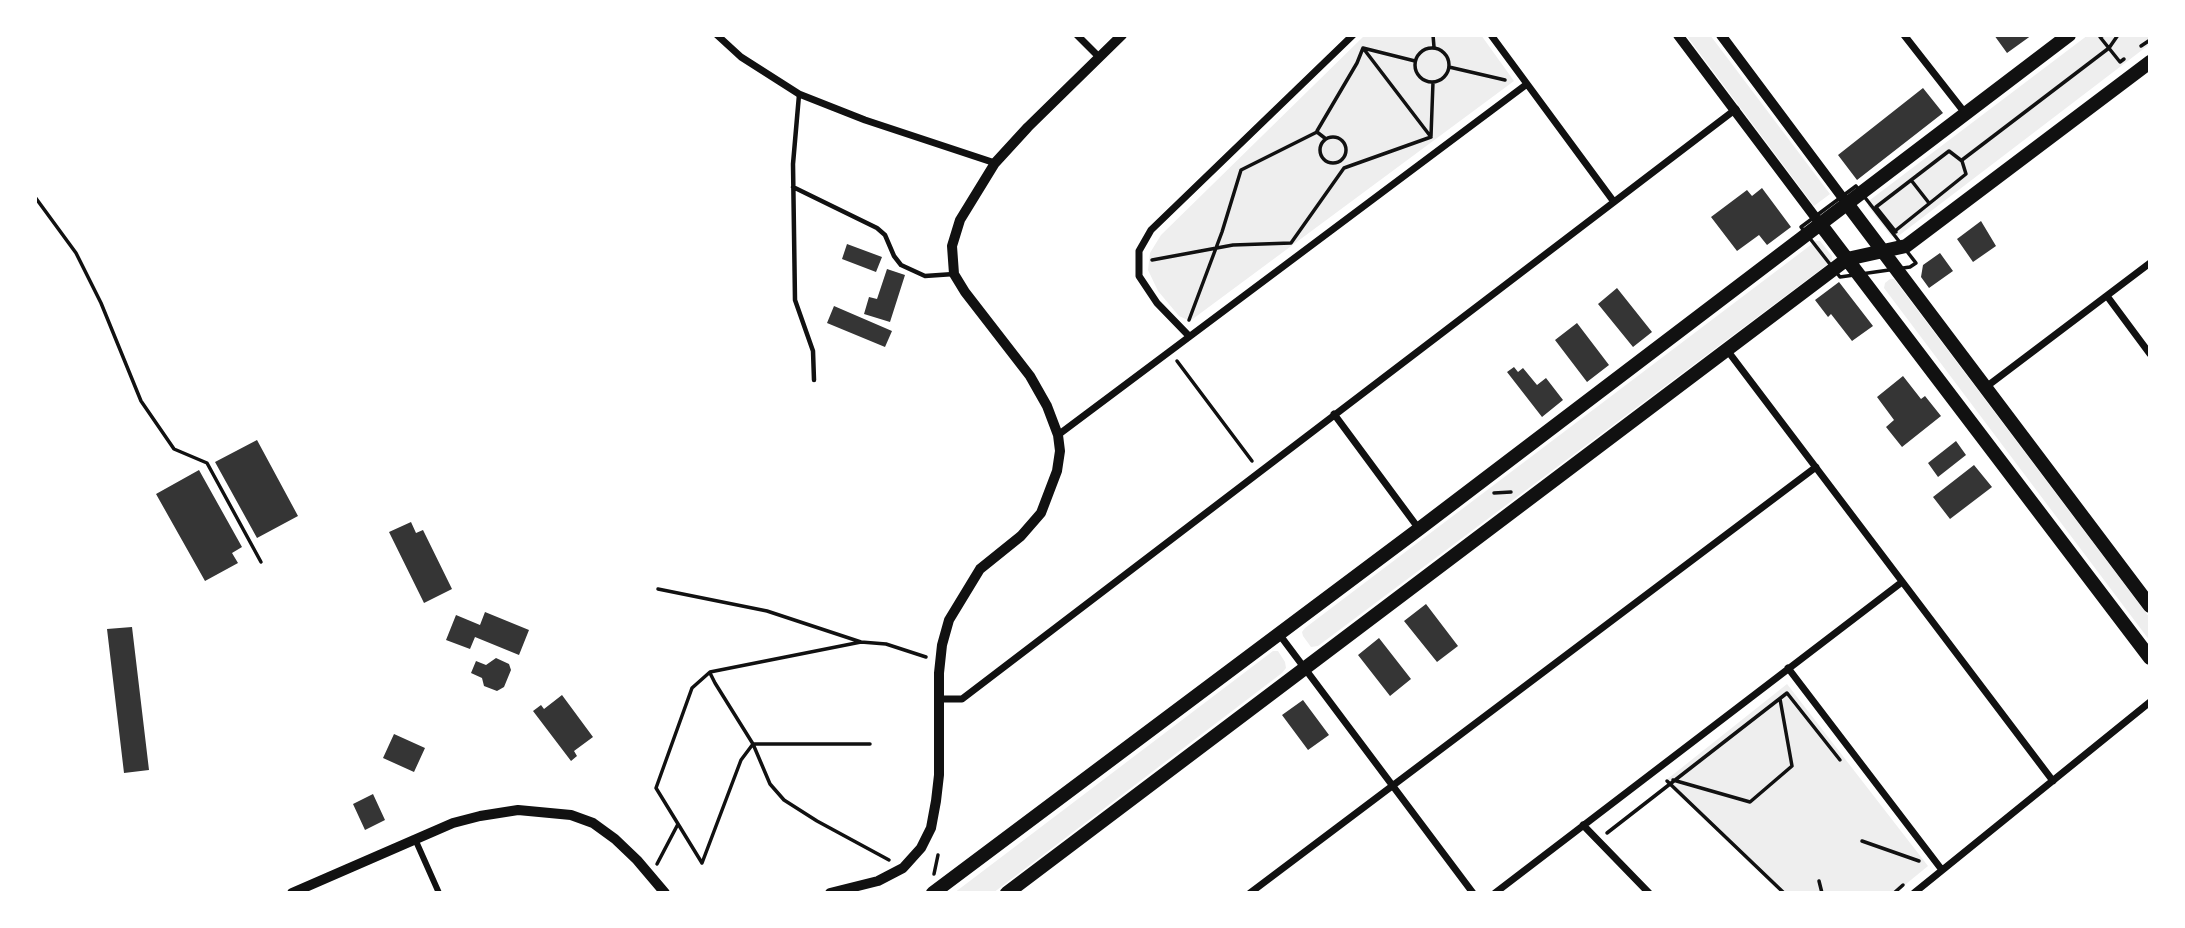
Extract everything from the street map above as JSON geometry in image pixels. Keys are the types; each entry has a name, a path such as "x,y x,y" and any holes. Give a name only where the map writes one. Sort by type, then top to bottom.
{"main road":[{"path":"933,888 1419,529 2069,35"},
{"path":"1007,893 1847,259 1906,246 2150,62"},
{"path":"1848,205 2150,606"},
{"path":"1821,225 2150,658"}],"street":[{"path":"717,35 741,57 799,94 865,120 995,163"},
{"path":"1077,35 1099,57"},
{"path":"830,893 878,881 902,868 921,848 931,828 939,775 940,661 949,620 980,569 1021,536 1041,513 1057,471 1060,451 1058,435 1047,406 1030,376 954,274 952,246 960,220 995,163 1027,127 1122,35"},
{"path":"1189,336 1157,303 1139,276 1139,251 1151,230 1353,35"},
{"path":"1491,35 1615,202"},
{"path":"1678,35 1821,225"},
{"path":"1721,35 1848,205"},
{"path":"1905,35 1965,113"},
{"path":"1058,435 1527,84"},
{"path":"939,699 962,699 1736,109"},
{"path":"1986,387 2150,263"},
{"path":"2107,296 2150,354"},
{"path":"1727,349 2053,781"},
{"path":"1334,414 1419,529"},
{"path":"1250,893 1816,467"},
{"path":"1495,893 1902,582"},
{"path":"1279,634 1473,893"},
{"path":"1788,668 1942,870"},
{"path":"1914,893 2150,702"},
{"path":"292,893 453,823 518,810 571,815 593,823 637,860 665,893"},
{"path":"1583,825 1649,893"},
{"path":"415,839 439,893"}],"lane":[{"path":"799,94 793,164 795,300 813,351 814,380"},
{"path":"793,187 877,228 885,235 901,265 925,276 954,274"}],"path":[{"path":"1433,35 1434,47"},
{"path":"2104,35 2101,37 2120,62 2130,55"},
{"path":"1962,161 2109,48 2118,35"},
{"path":"2139,48 2150,40"},
{"path":"1434,47 1446,54 1449,67 1444,78 1433,82 1420,78 1415,72 1415,61 1420,52 1434,47"},
{"path":"1363,48 1415,61"},
{"path":"1189,320 1241,170 1317,132 1357,64 1363,48"},
{"path":"1363,48 1431,136"},
{"path":"1449,67 1505,80"},
{"path":"1431,136 1433,82"},
{"path":"1317,132 1326,139 1337,138 1346,145 1345,157 1340,162 1330,163 1321,155 1320,149 1326,139"},
{"path":"1152,260 1233,245 1291,243 1344,168 1431,136"},
{"path":"1950,151 1962,161 1966,174 1895,230 1876,207 1950,151"},
{"path":"1340,162 1344,168"},
{"path":"1911,180 1929,203"},
{"path":"35,197 76,253 101,303 141,401 174,449 207,463 261,562"},
{"path":"1813,246 1827,263"},
{"path":"1169,351 1259,471"},
{"path":"1498,485 1487,493 1519,490"},
{"path":"657,589 767,611 861,642 886,644 940,661"},
{"path":"753,744 741,760 702,863 656,788 692,688 710,672 861,642"},
{"path":"710,672 753,744 770,784 784,800 902,868"},
{"path":"1606,834 1787,693 1845,766"},
{"path":"1671,781 1750,803 1792,766 1780,698"},
{"path":"753,744 870,744"},
{"path":"1655,770 1671,781 1784,893"},
{"path":"650,878 678,823"},
{"path":"1862,841 1920,862"},
{"path":"1911,851 1925,868"},
{"path":"933,888 937,855"},
{"path":"1819,881 1822,893"},
{"path":"1894,893 1905,885"}],"shaded area":[{"path":"1365,35 1481,35 1514,81 1190,321 1179,316 1158,291 1148,270 1150,253 1161,235"},
{"path":"1686,35 1710,35 1830,194 1814,206"},
{"path":"2088,35 2150,35 2150,44 1897,237 1891,236 1868,206 1870,200"},
{"path":"1816,241 1820,241 1832,256 1832,261 1318,646 1311,647 1303,636 1305,628"},
{"path":"1890,279 1894,279 2150,618 2150,641 1884,288"},
{"path":"1273,651 1278,651 1285,662 1286,668 1282,673 993,893 954,893"},
{"path":"1787,684 1928,866 1895,893 1783,893 1665,781"}],"building":[{"path":"1994,35 2032,35 2007,53"},
{"path":"1923,88 1943,113 1857,180 1838,155"},
{"path":"1762,188 1791,227 1767,245 1759,235 1737,251 1711,217 1747,190 1752,196"},
{"path":"1981,221 1996,246 1973,262 1957,239"},
{"path":"847,244 882,257 876,272 842,259"},
{"path":"1940,253 1953,271 1929,288 1921,277 1923,265"},
{"path":"887,269 905,275 890,322 864,314 869,297 877,299"},
{"path":"1839,282 1873,326 1852,341 1831,314 1828,317 1815,300"},
{"path":"1617,288 1652,332 1633,347 1598,304"},
{"path":"834,306 892,331 885,347 827,323"},
{"path":"1577,323 1609,365 1587,382 1555,340"},
{"path":"1514,367 1518,372 1523,368 1537,385 1546,378 1563,400 1542,417 1507,372"},
{"path":"1903,376 1921,399 1925,396 1941,416 1902,447 1886,427 1894,420 1877,397"},
{"path":"257,440 298,516 257,538 215,462"},
{"path":"1956,441 1966,455 1938,477 1928,463"},
{"path":"1974,465 1992,487 1950,519 1933,497"},
{"path":"199,470 242,547 232,553 238,563 205,581 156,494"},
{"path":"411,522 416,533 423,530 452,589 424,603 389,532"},
{"path":"1426,604 1458,646 1437,662 1404,621"},
{"path":"485,612 529,630 519,655 475,637 470,649 446,640 456,615 480,625"},
{"path":"132,627 149,770 124,773 107,629"},
{"path":"1379,638 1411,679 1390,696 1358,655"},
{"path":"496,658 509,664 511,670 504,687 497,691 484,686 482,678 471,673 476,661 486,665"},
{"path":"562,695 593,737 574,751 577,756 571,761 533,711 541,705 544,709"},
{"path":"1303,700 1329,735 1308,750 1282,715"},
{"path":"394,734 425,748 414,772 383,758"},
{"path":"373,794 385,820 365,830 353,804"}]}
